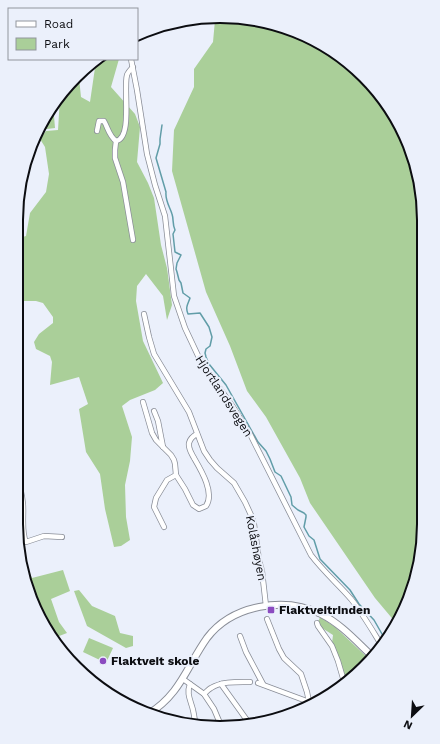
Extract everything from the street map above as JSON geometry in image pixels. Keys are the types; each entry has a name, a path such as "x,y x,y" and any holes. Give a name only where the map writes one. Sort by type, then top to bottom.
{"main road":[{"path":"154,710 169,698 183,679 196,655 214,631 225,622 239,614 266,606 288,605 320,614 341,627 369,653"}],"street":[{"name":"Hjortlandsvegen","path":"131,60 147,154 165,216 174,296 186,328 201,362 233,406 250,434 311,555 359,610 379,641"},
{"path":"116,141 121,140 125,130 127,74 133,67"},
{"path":"97,131 99,121 104,121 108,132 116,141 115,158 123,182 134,240"},
{"name":"Kolåshøyen","path":"144,314 154,354 189,412 204,451 217,468 234,483 245,502 254,524 266,606"},
{"path":"143,402 156,440 174,460 176,464 176,475 193,505 199,509 206,506 209,499 207,484 189,449 190,440 197,434"},
{"path":"154,412 158,421 163,447"},
{"path":"164,527 154,507 156,498 167,480 176,475"},
{"path":"23,505 26,542 44,536 62,538"},
{"path":"267,619 284,658 301,674 309,700"},
{"path":"317,622 318,626 332,646 343,678"},
{"path":"240,636 261,684 307,701"},
{"path":"183,679 204,694 214,709 219,721"},
{"path":"204,694 211,688 221,684 250,682"},
{"path":"190,684 188,693 194,719"},
{"path":"221,684 246,719"}],"green space":[{"path":"215,23 233,23 283,33 318,49 350,72 368,90 391,122 407,157 417,207 417,537 407,587 393,619 375,598 310,503 300,478 266,417 247,391 230,346 206,292 172,171 174,130 194,87 194,69 213,42"},
{"path":"106,60 119,60 111,87 135,114 140,127 137,162 154,198 161,245 167,268 172,305 167,320 163,296 146,274 137,286 136,301 143,341 163,383 155,390 130,400 122,406 132,437 130,461 125,485 126,517 130,540 121,546 114,547 105,509 100,474 86,452 79,409 88,404 79,377 50,385 52,362 50,356 36,349 34,342 39,334 53,323 53,317 43,303 36,301 23,301 23,237 26,236 30,213 46,192 49,174 45,147 40,139 46,131 58,130 59,106 79,83 81,97 90,102 95,68"},
{"path":"54,114 55,128 45,129"},
{"path":"63,570 70,591 51,599 59,622 67,633 58,636 49,622 33,587 29,571 32,578"},
{"path":"79,590 92,606 115,616 120,633 133,636 133,646 126,648 87,626 74,591"},
{"path":"320,617 335,627 366,656 344,677 332,643 333,635 322,628 318,623"},
{"path":"89,638 113,648 106,663 83,652"}],"waterway":[{"path":"162,125 160,144 156,158 166,192 167,201 173,216 175,230 173,234 175,252 181,255 176,269 183,293 190,298 187,307 188,314 200,313 209,327 212,337 210,346 206,349 205,353 209,364 226,385 258,442 266,451 275,472 281,476 291,497 292,505 306,515 304,527 309,536 314,540 320,559 350,590 359,604 374,620 383,635"}],"place":[{"name":"Flaktveitrinden","path":"271,610"},
{"name":"Flaktveit skole","path":"103,661"}]}
